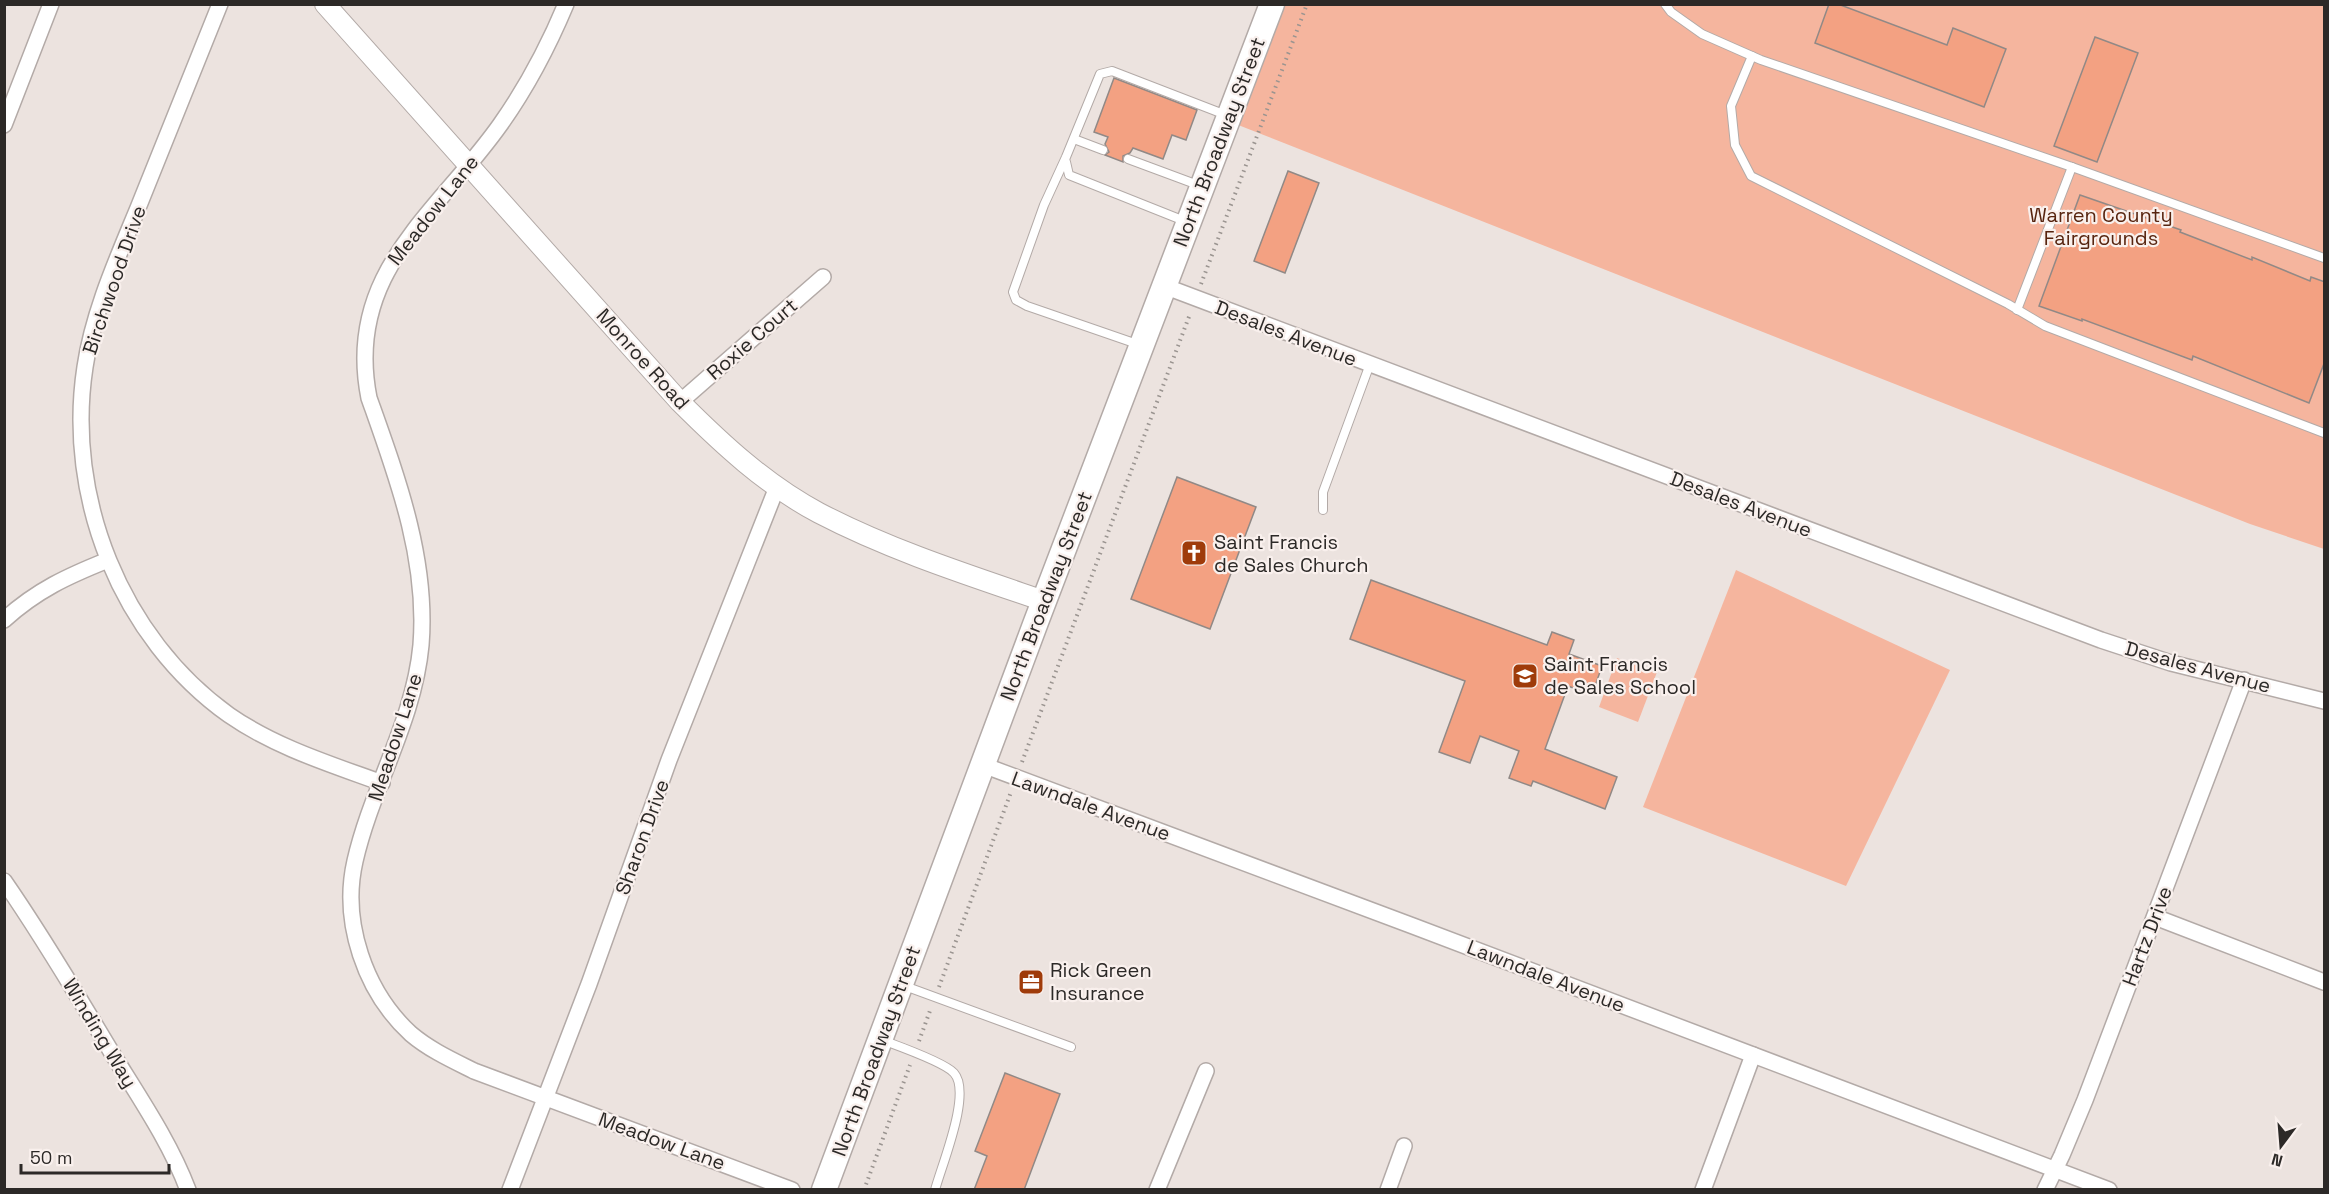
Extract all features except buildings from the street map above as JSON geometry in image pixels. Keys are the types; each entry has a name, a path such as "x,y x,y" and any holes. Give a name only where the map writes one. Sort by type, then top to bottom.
{"main road":[{"name":"North Broadway Street","path":"824,1190 982,765 1272,4"}],"street":[{"path":"4,125 51,4"},
{"name":"Birchwood Drive","path":"220,4 120,252 95,322 85,365 80,410 81,454 88,498 108,560 125,595 166,657 207,698 231,716 270,739 382,783"},
{"name":"Monroe Road","path":"325,4 680,402 755,471 818,513 885,544 1044,601"},
{"name":"Meadow Lane","path":"566,4 535,72 500,126 401,246 386,270 371,311 366,340 365,369 369,398 404,502 414,541 420,586 421,642 413,691 355,861 352,895 355,933 362,962 391,1012 411,1034 434,1051 474,1071 546,1099 792,1190"},
{"name":"Roxie Court","path":"680,402 823,276"},
{"name":"Desales Avenue","path":"1164,286 2101,640 2171,663 2325,701"},
{"name":"Sharon Drive","path":"510,1190 546,1099 669,760 777,487"},
{"path":"4,620 45,588 108,560"},
{"name":"Hartz Drive","path":"2045,1190 2085,1101 2244,680"},
{"name":"Lawndale Avenue","path":"982,765 2109,1190"},
{"name":"Winding Way","path":"4,881 26,913 180,1167 188,1190"},
{"path":"2155,917 2325,982"},
{"path":"1703,1190 1753,1055"},
{"path":"1156,1190 1206,1071"},
{"path":"1388,1190 1404,1146"}],"lane":[{"path":"1665,4 1671,12 1702,34 1752,56 2325,258"},
{"path":"1752,56 1731,106 1734,145 1750,176 2045,326 2325,434"},
{"path":"1141,346 1027,306 1016,300 1013,292 1044,205 1100,74 1105,71 1112,71 1230,117"},
{"path":"1074,139 1103,150"},
{"path":"1066,157 1069,175 1189,222"},
{"path":"1128,159 1202,187"},
{"path":"2017,310 2072,167"},
{"path":"1323,510 1323,492 1370,364"},
{"path":"901,984 1071,1047"},
{"path":"881,1039 953,1071 960,1086 961,1096 957,1116 935,1190"}],"path":[{"path":"864,1190 1307,4"}],"green space":[{"name":"Warren County Fairgrounds","path":"1272,5 2324,5 2324,549 2250,524 1228,121"},
{"path":"1736,570 1950,670 1846,886 1643,807"},
{"path":"1617,658 1657,672 1638,722 1599,707"}],"place":[{"name":"Saint Francis de Sales Church","path":"1194,553"},
{"name":"Saint Francis de Sales School","path":"1525,676"},
{"name":"Rick Green Insurance","path":"1031,982"}]}
